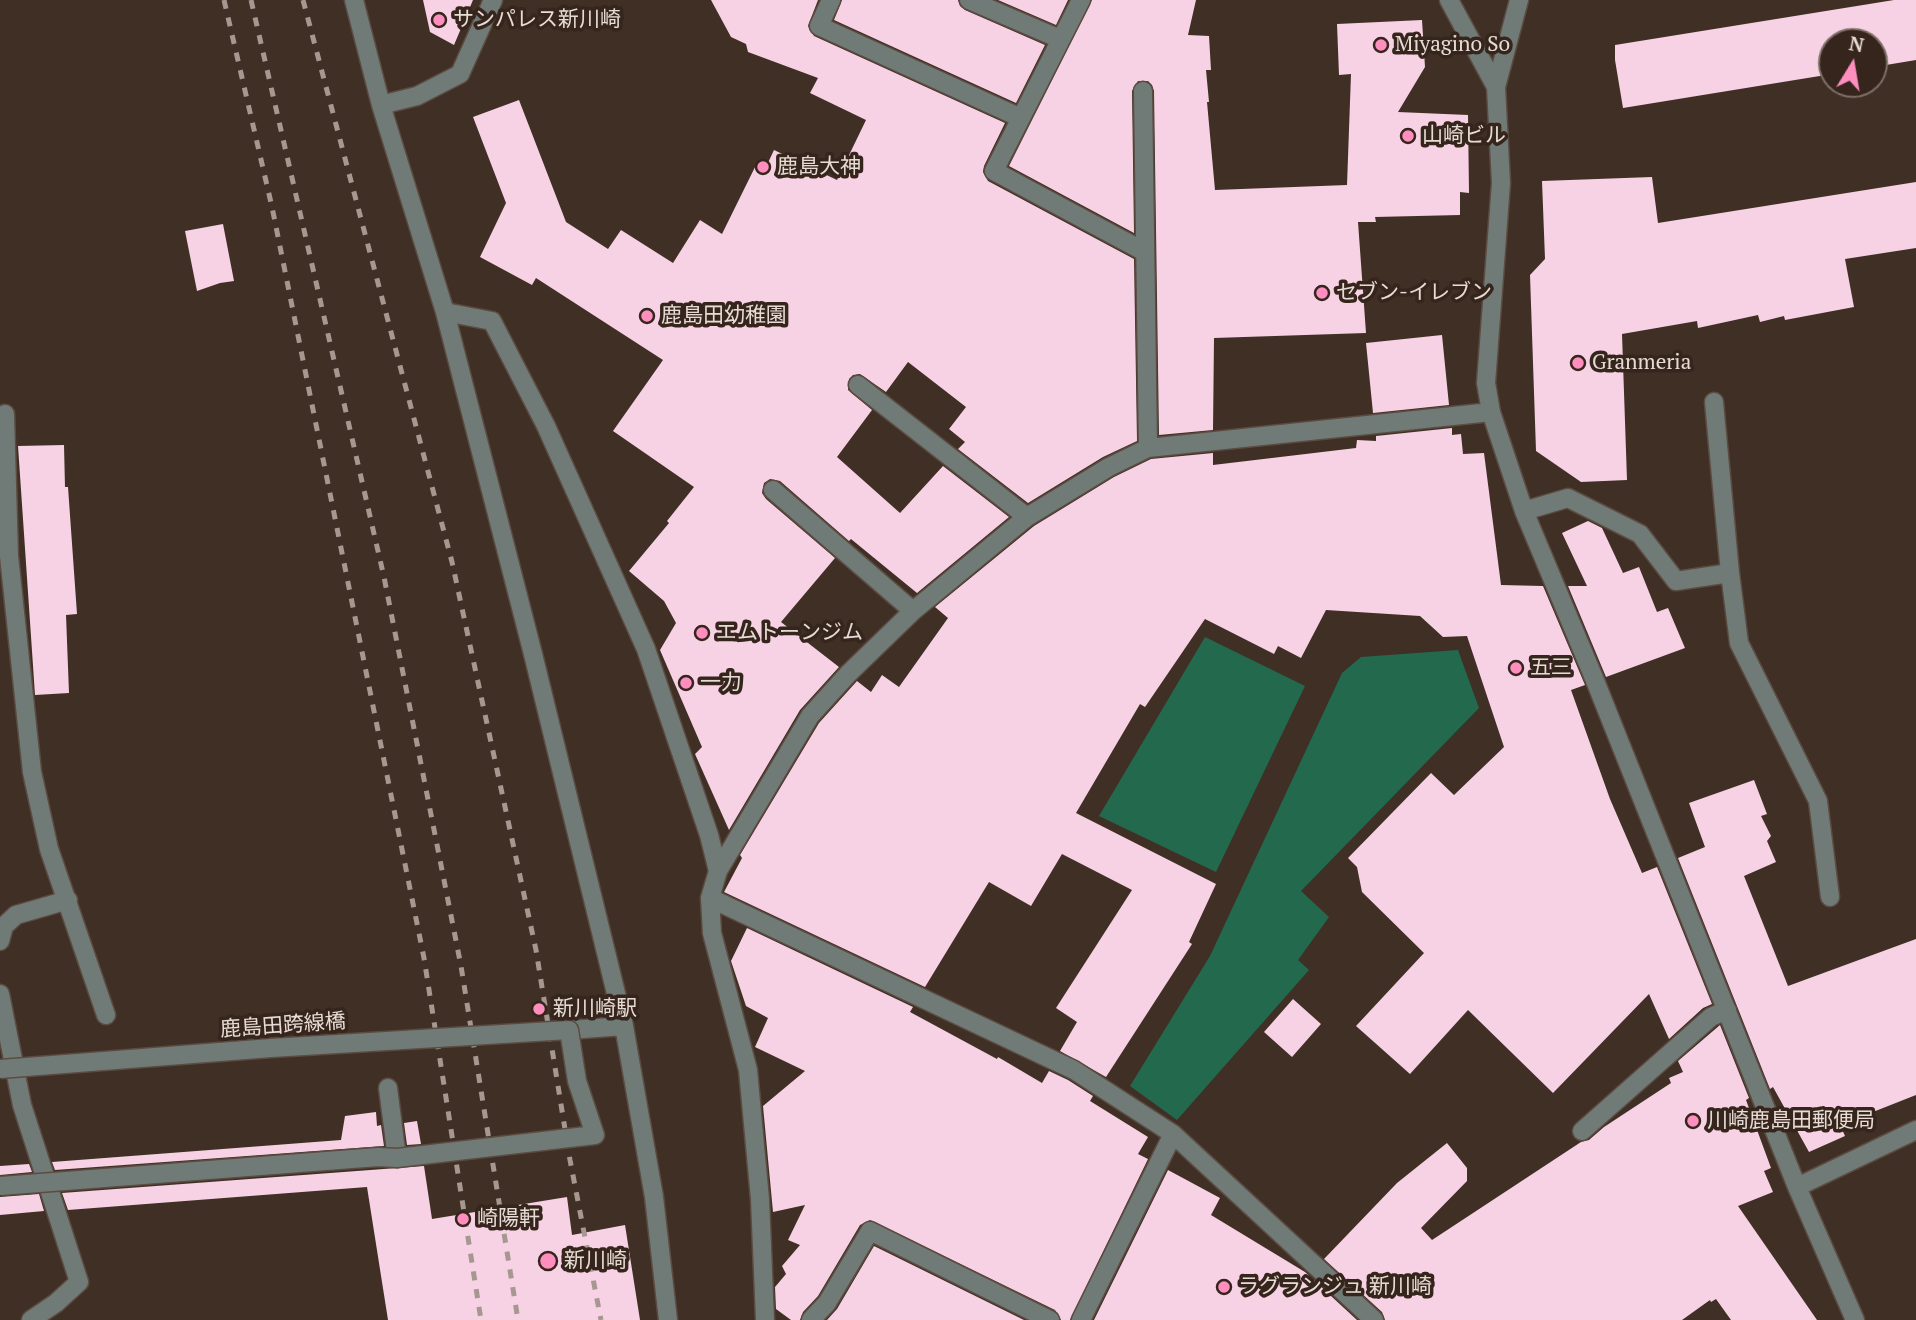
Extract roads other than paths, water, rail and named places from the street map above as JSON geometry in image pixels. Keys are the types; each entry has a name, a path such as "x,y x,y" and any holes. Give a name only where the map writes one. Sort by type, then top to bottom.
{"street":[{"path":"354,0 381,105 445,312 533,654 624,1026 653,1197 668,1320"},
{"path":"381,105 417,96 460,74 493,0"},
{"path":"831,0 819,26 1021,118"},
{"path":"969,0 1060,39"},
{"path":"1080,0 994,171 1145,252"},
{"path":"1449,0 1496,87"},
{"path":"1519,0 1496,87 1501,183 1486,383 1491,412 1524,511 1599,691 1797,1187 1855,1320"},
{"path":"1143,91 1148,448"},
{"path":"445,312 492,321 546,426 646,649 709,835 718,871"},
{"path":"858,385 1027,517"},
{"path":"1714,402 1739,643 1818,801 1830,897"},
{"path":"765,1320 760,1199 748,1070 712,933 710,898 718,871 810,716 848,674 913,611 1027,517 1109,467 1148,448 1491,412"},
{"path":"5,414 9,556 30,759 49,849 106,1015"},
{"path":"773,490 913,611"},
{"path":"1524,511 1569,498 1640,534 1676,581 1730,573"},
{"path":"710,898 1074,1070 1173,1133 1374,1320"},
{"path":"0,940 4,926 16,915 68,900"},
{"path":"0,994 22,1104 79,1282 56,1303 31,1320"},
{"path":"1582,1131 1711,1017 1727,1010"},
{"name":"鹿島田跨線橋","path":"0,1069 271,1048 624,1026"},
{"path":"0,1186 378,1157 397,1158 595,1135 577,1081 569,1030"},
{"path":"388,1088 397,1158"},
{"path":"1797,1187 1916,1130"},
{"path":"1081,1320 1173,1133"},
{"path":"811,1320 827,1303 870,1231 1050,1320"}],"railway":[{"path":"224,0 272,207 424,958 481,1320"},
{"path":"251,0 384,577 461,966 518,1320"},
{"path":"303,0 452,562 536,950 570,1160 601,1320"}],"place":[{"name":"サンパレス新川崎","path":"439,20"},
{"name":"Miyagino So","path":"1381,45"},
{"name":"山崎ビル","path":"1408,136"},
{"name":"鹿島大神","path":"763,167"},
{"name":"セブン-イレブン","path":"1322,293"},
{"name":"鹿島田幼稚園","path":"647,316"},
{"name":"Granmeria","path":"1578,363"},
{"name":"エムトーンジム","path":"702,633"},
{"name":"五三","path":"1516,668"},
{"name":"一力","path":"686,683"},
{"name":"新川崎駅","path":"539,1009"},
{"name":"川崎鹿島田郵便局","path":"1693,1121"},
{"name":"崎陽軒","path":"463,1219"},
{"name":"新川崎","path":"548,1261"},
{"name":"ラグランジュ 新川崎","path":"1224,1287"}]}
